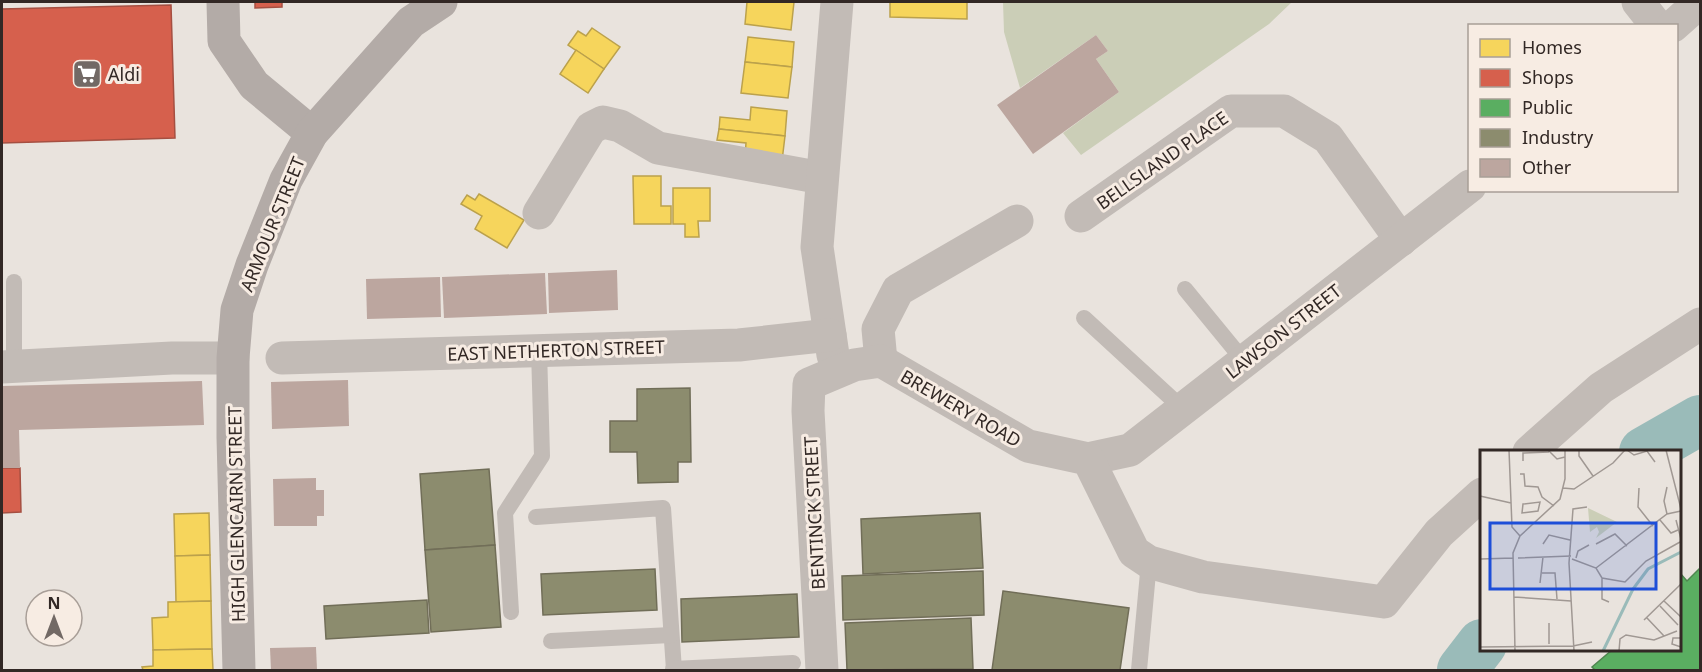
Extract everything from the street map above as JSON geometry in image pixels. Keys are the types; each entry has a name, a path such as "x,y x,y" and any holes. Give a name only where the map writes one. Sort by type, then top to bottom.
{"main road":[{"path":"223,2 224,40 254,85 312,132"},
{"name":"ARMOUR STREET","path":"233,358 237,310 252,265 286,180 312,132 411,22 441,2"},
{"name":"HIGH GLENCAIRN STREET","path":"233,358 239,670"}],"street":[{"path":"835,371 817,247 837,2"},
{"path":"1638,2 1655,24"},
{"path":"1675,24 1701,2"},
{"name":"BELLSLAND PLACE","path":"1081,216 1231,111 1284,111 1328,138 1401,240"},
{"path":"539,213 591,128 603,122 620,126 658,148 822,178"},
{"name":"LAWSON STREET","path":"1088,459 1130,450 1468,188"},
{"path":"881,361 878,329 898,290 1017,221"},
{"path":"1531,450 1601,388 1701,324"},
{"name":"EAST NETHERTON STREET","path":"282,358 739,345 830,335"},
{"path":"8,367 172,358 233,358"},
{"name":"BREWERY ROAD","path":"835,371 854,365 881,361 1028,446 1088,459"},
{"name":"BENTINCK STREET","path":"808,667 809,384 835,371"},
{"path":"1088,459 1134,552 1149,562 1203,577 1384,602 1439,532 1480,496"}],"lane":[{"path":"8,367 14,282"},
{"path":"1185,289 1244,361"},
{"path":"1084,318 1183,408"},
{"path":"511,612 506,513 542,456 539,350"},
{"path":"536,517 663,508 673,670 808,667"},
{"path":"1139,670 1149,562"},
{"path":"551,642 670,635"}],"green space":[{"path":"1003,2 1292,2 1269,24 1081,155 1063,133 1119,92 1096,59 1108,51 1096,35 1020,88 1004,32"}],"building: Homes":[{"path":"747,2 794,2 791,30 745,24"},
{"path":"890,2 967,2 967,19 890,17"},
{"path":"592,28 620,47 604,69 568,45 578,31 586,36"},
{"path":"748,37 794,42 792,67 745,62"},
{"path":"576,50 604,69 588,93 560,74"},
{"path":"745,62 792,67 788,98 741,93"},
{"path":"751,107 787,111 785,136 719,129 720,117 750,120"},
{"path":"719,129 785,136 782,161 745,157 746,143 717,140"},
{"path":"633,176 661,176 661,206 671,206 671,224 634,224"},
{"path":"673,188 710,188 710,221 698,221 699,237 685,237 685,224 673,224"},
{"path":"479,194 524,220 507,248 475,229 482,216 461,204 467,195 475,200"},
{"path":"209,513 210,555 175,556 174,514"},
{"path":"210,555 211,601 176,602 175,556"},
{"path":"211,601 212,649 153,650 152,618 168,617 168,602"},
{"path":"212,649 213,670 143,670 142,667 153,666 153,650"}],"building: Shops":[{"path":"255,2 282,2 282,7 255,8"},
{"name":"Aldi","path":"171,5 175,138 2,143 2,9"},
{"path":"2,468 20,468 21,512 2,513"}],"building: Public":[{"path":"1700,568 1700,670 1595,670 1592,667 1611,651 1681,651 1681,574 1687,581"}],"building: Industry":[{"path":"690,388 691,462 678,462 678,482 638,483 637,452 610,452 610,421 637,421 637,389"},
{"path":"489,469 495,545 425,550 420,474"},
{"path":"980,513 983,568 863,574 861,519"},
{"path":"495,545 501,627 431,632 425,550"},
{"path":"655,569 657,610 543,615 541,574"},
{"path":"983,571 984,615 843,620 842,576"},
{"path":"1003,591 1129,608 1120,670 992,670"},
{"path":"797,594 799,637 682,642 681,599"},
{"path":"427,600 429,633 326,639 324,606"},
{"path":"971,618 973,669 847,670 845,623"}],"building: Other":[{"path":"1096,35 1108,51 1096,59 1119,92 1033,154 997,105"},
{"path":"617,270 618,310 549,313 548,273"},
{"path":"545,273 547,314 444,318 442,277"},
{"path":"440,277 441,317 367,319 366,279"},
{"path":"348,380 349,426 272,429 271,382"},
{"path":"202,381 204,425 19,430 20,468 2,468 2,386"},
{"path":"316,478 316,490 324,490 324,516 317,516 317,526 274,526 273,479"},
{"path":"316,647 317,670 271,670 270,648"}],"waterway":[{"path":"1648,450 1700,420"},
{"path":"1462,670 1480,647"}],"place":[{"name":"Aldi","path":"87,74"}]}
